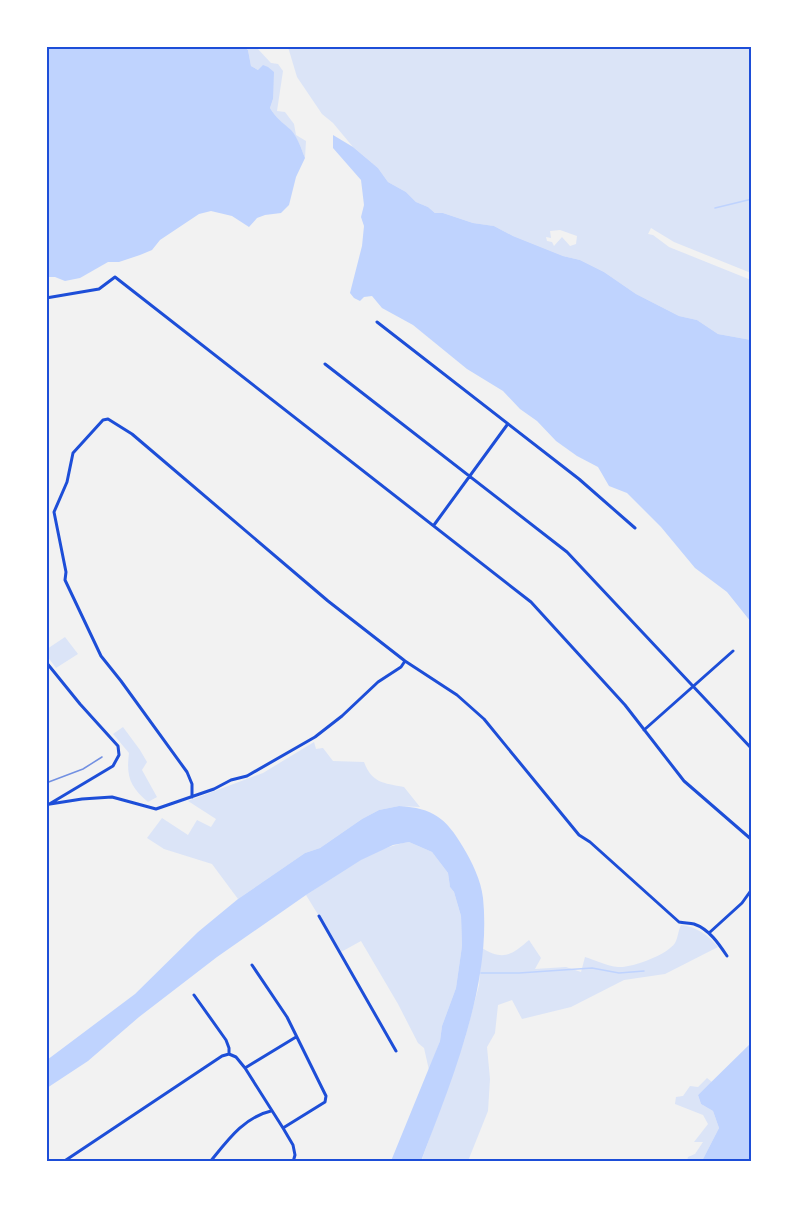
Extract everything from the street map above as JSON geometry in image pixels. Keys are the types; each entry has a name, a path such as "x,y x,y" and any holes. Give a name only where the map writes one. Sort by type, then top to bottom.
{"street":[{"path":"46,298 99,289 115,277 531,602 625,705 684,781 752,840"},
{"path":"377,322 579,479 635,528"},
{"path":"325,364 567,552 752,749"},
{"path":"192,797 192,784 187,772 100,656 65,580 66,572 54,512 67,482 73,453 100,421 108,419 132,434 328,600 405,661 457,695 484,719 579,836 590,842 679,922 692,923 709,933 727,956"},
{"path":"434,526 507,425"},
{"path":"644,730 733,651"},
{"path":"48,805 112,797 156,810 231,780 247,776 315,737 342,716 378,682 401,667 405,661"},
{"path":"46,662 118,746 119,755 113,766 48,805"},
{"path":"709,933 742,903 752,889"},
{"path":"319,916 396,1051"},
{"path":"252,965 287,1017 327,1100 283,1128"},
{"path":"194,995 226,1040 229,1054"},
{"path":"245,1068 297,1037"},
{"path":"63,1161 222,1056 229,1054 236,1057 245,1068 283,1128 293,1145 295,1155 293,1161"},
{"path":"210,1161 248,1121 256,1115 271,1111"}],"shaded area":[{"path":"244,47 256,47 271,63 278,64 283,71 277,111 285,112 294,124 296,135 306,141 305,158 295,136 270,108 273,99 258,70 251,66 248,50"},
{"path":"288,47 751,47 751,273 674,242 651,228 648,234 669,247 751,280 751,340 718,334 697,320 679,316 636,294 604,272 580,260 563,256 494,226 435,213 416,202 406,192 388,182 378,168 353,147 333,123 322,114 297,77","holes":["560,230 577,236 576,244 570,246 562,237 554,246 552,242 547,241 546,237 551,238 550,231"]},
{"path":"65,637 78,654 56,668 47,656 47,649"},
{"path":"123,727 147,762 142,770 157,797 148,802 133,786 128,768 129,753 113,734"},
{"path":"314,742 316,749 323,748 333,761 364,762 375,778 384,783 404,787 420,807 399,806 379,810 320,848 305,853 238,899 212,864 164,849 147,838 162,818 188,835 197,820 211,827 216,819 188,801 263,773"},
{"path":"409,842 432,852 448,873 450,887 454,892 461,916 462,946 456,988 429,1070 424,1048 418,1043 361,941 341,952 306,895 368,856"},
{"path":"681,925 702,932 718,947 665,974 624,980 571,1007 522,1019 512,1000 498,1005 495,1033 487,1047 490,1079 488,1111 468,1161 421,1162 465,1038 479,985 482,948 502,955 512,953 529,940 541,958 535,969 566,967 581,972 585,957 618,967 649,960 671,948"},
{"path":"707,1078 712,1082 698,1095 701,1104 713,1111 719,1128 702,1161 687,1161 688,1157 695,1154 703,1142 694,1142 708,1124 703,1115 675,1104 676,1097 683,1096 690,1086 698,1087"}],"water":[{"path":"46,47 244,47 248,50 251,66 258,70 263,65 274,72 273,99 270,108 291,130 305,158 296,177 289,205 281,213 257,218 249,227 232,216 211,211 199,214 160,240 152,250 140,255 119,262 108,262 80,278 65,281 47,277"},
{"path":"333,135 353,147 378,168 388,182 435,213 494,226 563,256 580,260 604,272 636,294 679,316 697,320 718,334 751,340 751,622 727,592 695,568 661,527 627,493 609,486 598,467 556,441 503,391 467,369 413,325 382,308 372,296 364,297 360,301 354,298 350,293 362,246 364,226 361,217 364,205 361,180 333,148"},
{"path":"399,806 430,812 451,829 473,865 483,898 484,931 475,999 467,1032 445,1099 421,1161 391,1161 440,1041 442,1026 456,988 462,946 461,916 454,892 450,887 448,873 432,852 409,842 393,845 361,860 306,895 217,957 139,1017 88,1061 47,1088 47,1060 135,994 198,932 238,899 305,853 320,848 362,819 379,810"},
{"path":"751,1043 751,1161 702,1161 719,1128 713,1111 701,1104 698,1095"}],"waterway":[{"path":"715,208 752,199"},
{"path":"481,973 592,968 619,973 644,971"}],"railway":[{"path":"46,783 83,769 102,757"}]}
